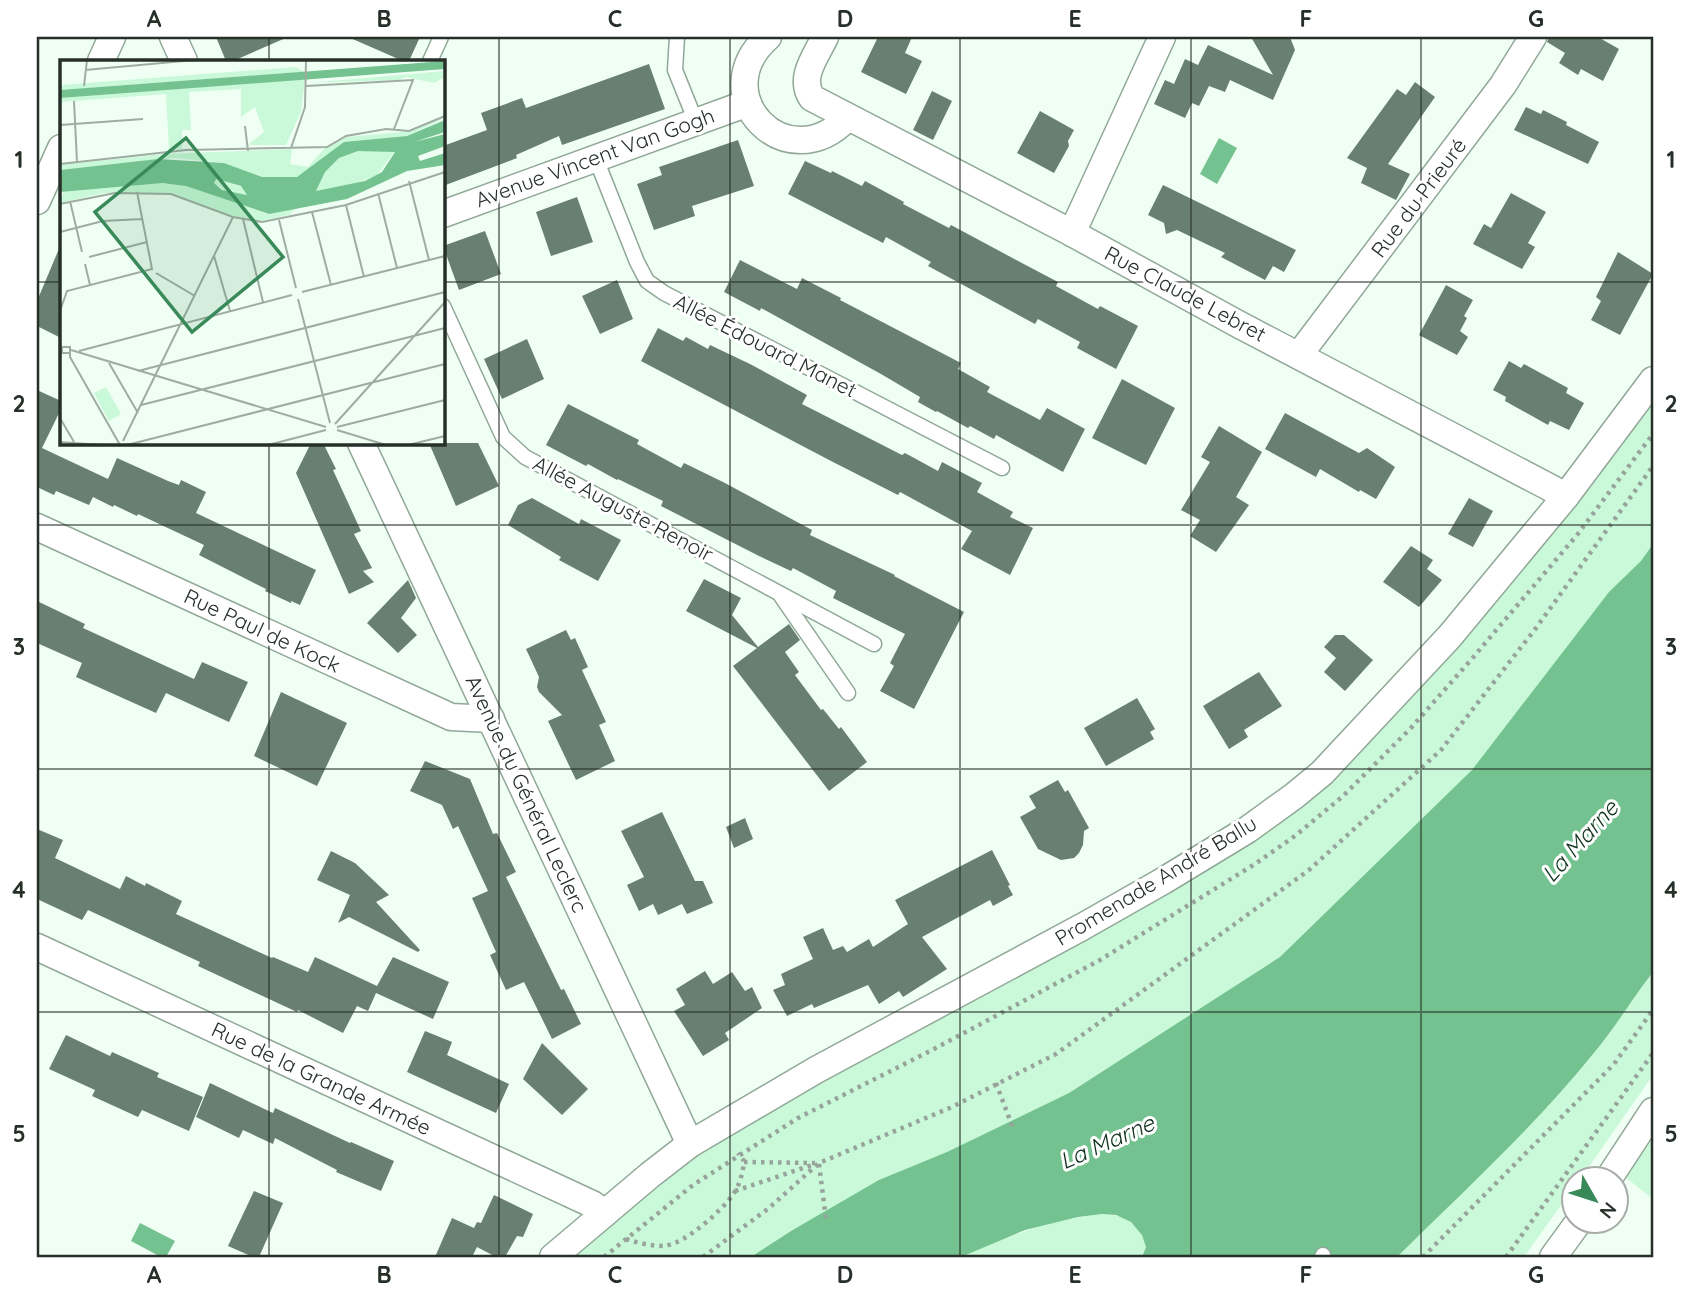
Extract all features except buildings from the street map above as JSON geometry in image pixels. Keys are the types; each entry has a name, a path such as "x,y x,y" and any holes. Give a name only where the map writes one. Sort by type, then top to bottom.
{"street":[{"path":"101,60 112,37"},
{"path":"173,37 184,60"},
{"path":"768,37 759,45 747,67 744,91 761,124 781,137 805,141 829,134 848,118"},
{"name":"Rue Claude Lebret","path":"825,37 805,81 813,98 1566,496"},
{"path":"1072,233 1162,37"},
{"name":"Rue du Prieuré","path":"1299,355 1503,85 1533,37"},
{"name":"Avenue Vincent Van Gogh","path":"444,214 748,103"},
{"path":"37,201 60,150"},
{"name":"Promenade André Ballu","path":"553,1257 690,1144 816,1070 1163,881 1247,830 1294,796 1321,772 1450,636 1566,496 1653,380"},
{"name":"Avenue du Général Leclerc","path":"361,444 690,1144"},
{"name":"Rue Paul de Kock","path":"37,527 451,717 491,719"},
{"name":"Rue de la Grande Armée","path":"37,947 592,1204 605,1213"},
{"path":"1617,1164 1653,1111"},
{"path":"1553,1257 1570,1234"}],"lane":[{"path":"430,60 440,37"},
{"path":"677,37 675,70 696,122"},
{"name":"Allée Édouard Manet","path":"596,159 647,281 664,293 1002,468"},
{"name":"Allée Auguste Renoir","path":"444,308 503,437 514,448 537,464 874,644"},
{"path":"778,592 848,693"}],"path":[{"path":"735,1191 819,1163 952,1107 1056,1054 1309,870 1441,750 1536,628 1653,466"},
{"path":"1423,1257 1614,1064 1653,1010"},
{"path":"1506,1257 1653,1053"},
{"path":"996,1083 1013,1128"},
{"path":"604,1257 626,1239 693,1185 738,1155 744,1162 735,1191 724,1205 708,1221 680,1240 667,1246 626,1239"},
{"path":"744,1162 819,1163"},
{"path":"819,1163 826,1219"},
{"path":"703,1257 769,1208 819,1163"}],"shaded area":[{"path":"1653,399 1653,588 1606,604 1360,909 1073,1090 1076,1093 791,1231 766,1247 763,1257 566,1257 700,1149 1252,837"},
{"path":"1653,972 1653,1075 1591,1164 1560,1164 1560,1207 1524,1257 1397,1257 1547,1107 1601,1044"},
{"path":"1653,1138 1653,1199 1630,1181 1630,1170"},
{"path":"1102,1214 1117,1216 1136,1226 1146,1247 1142,1257 961,1257 1029,1230"}],"water":[{"path":"1219,138 1237,148 1217,184 1200,174"},
{"name":"La Marne","path":"1653,544 1653,972 1601,1044 1547,1107 1397,1257 1142,1257 1146,1247 1142,1235 1131,1222 1116,1215 1102,1214 1025,1230 961,1257 751,1257 879,1180 947,1152 1069,1093 1280,957 1472,770 1609,592 1641,561"},
{"path":"140,1223 175,1241 166,1257 131,1241"}]}
